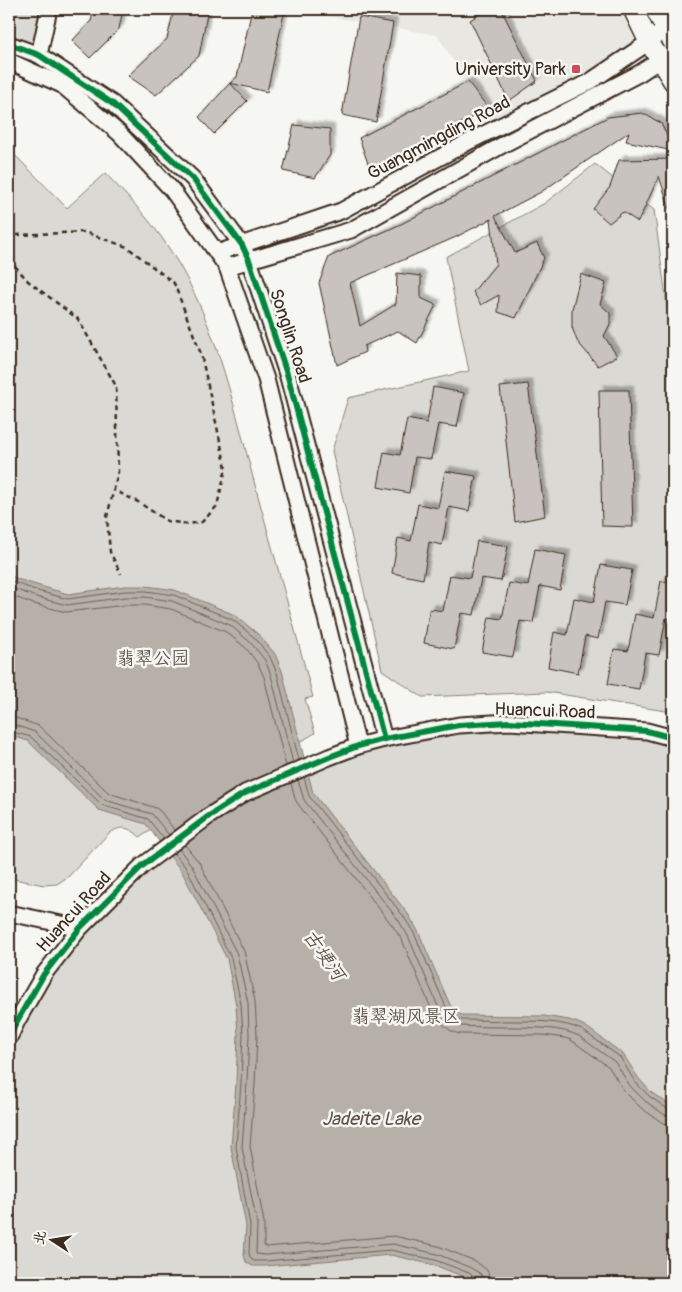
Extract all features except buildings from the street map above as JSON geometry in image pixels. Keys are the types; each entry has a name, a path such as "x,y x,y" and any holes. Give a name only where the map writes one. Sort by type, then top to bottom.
{"main road":[{"path":"633,9 649,42 667,55 673,81"},
{"path":"655,9 670,35"}],"street":[{"path":"39,55 49,9"},
{"name":"Guangmingding Road","path":"217,253 341,211 470,141 591,81 649,42 670,35"},
{"name":"Songlin Road","path":"9,44 39,55 113,104 194,179 242,245 249,260 288,377 384,739"},
{"name":"Guangmingding Road","path":"227,267 351,230 506,143 640,72 667,55"},
{"name":"Songlin Road","path":"9,61 62,85 119,133 172,190 227,267 266,379 358,746"},
{"name":"Huancui Road","path":"9,1038 44,974 80,928 142,866 208,816 246,793 358,746 384,739 459,725 509,722 647,731 673,738"},
{"path":"9,913 80,928"}],"path":[{"path":"9,241 17,235 84,232 128,247 174,283 201,354 226,468 217,506 202,522 187,524 166,521 138,502 114,490"},
{"path":"9,258 28,281 78,319 116,386 118,472 108,517 110,552 121,574"}],"shaded area":[{"path":"307,9 633,9 649,42 496,128 437,35 309,13"}],"green space":[{"path":"9,9 49,9 39,55 9,44"},
{"name":"翡翠公园","path":"9,149 67,208 105,173 149,221 180,266 208,326 229,389 313,697 305,699 315,733 140,837 125,828 109,833 69,876 57,884 44,885 9,878"},
{"path":"595,164 654,210 673,348 673,565 671,578 673,579 673,711 547,692 422,697 382,670 332,451 348,398 469,371 446,257 545,203"},
{"name":"翡翠湖风景区","path":"459,725 673,738 673,1283 9,1283 9,1038 31,997 142,866 329,757"}],"water":[{"name":"Jadeite Lake","path":"9,574 17,579 68,594 125,586 146,586 175,590 235,615 259,635 275,654 282,671 313,793 408,914 418,931 450,1005 461,1015 544,1016 569,1020 585,1026 623,1054 639,1079 652,1093 673,1107 673,1283 475,1283 434,1265 391,1255 265,1266 253,1266 246,1262 244,1255 246,1226 231,1147 238,1035 236,1005 227,959 182,872 146,824 99,810 28,741 9,735"}],"cycle path":[{"path":"9,44 39,55 113,104 193,179 242,245 249,260 288,377 384,739"},
{"path":"9,1038 44,974 80,928 142,866 209,816 245,793 358,746 384,739 459,725 509,722 647,731 673,738"}],"place":[{"name":"University Park","path":"576,69"}],"water label":[{"name":"古埂河","path":"324,955"}]}
